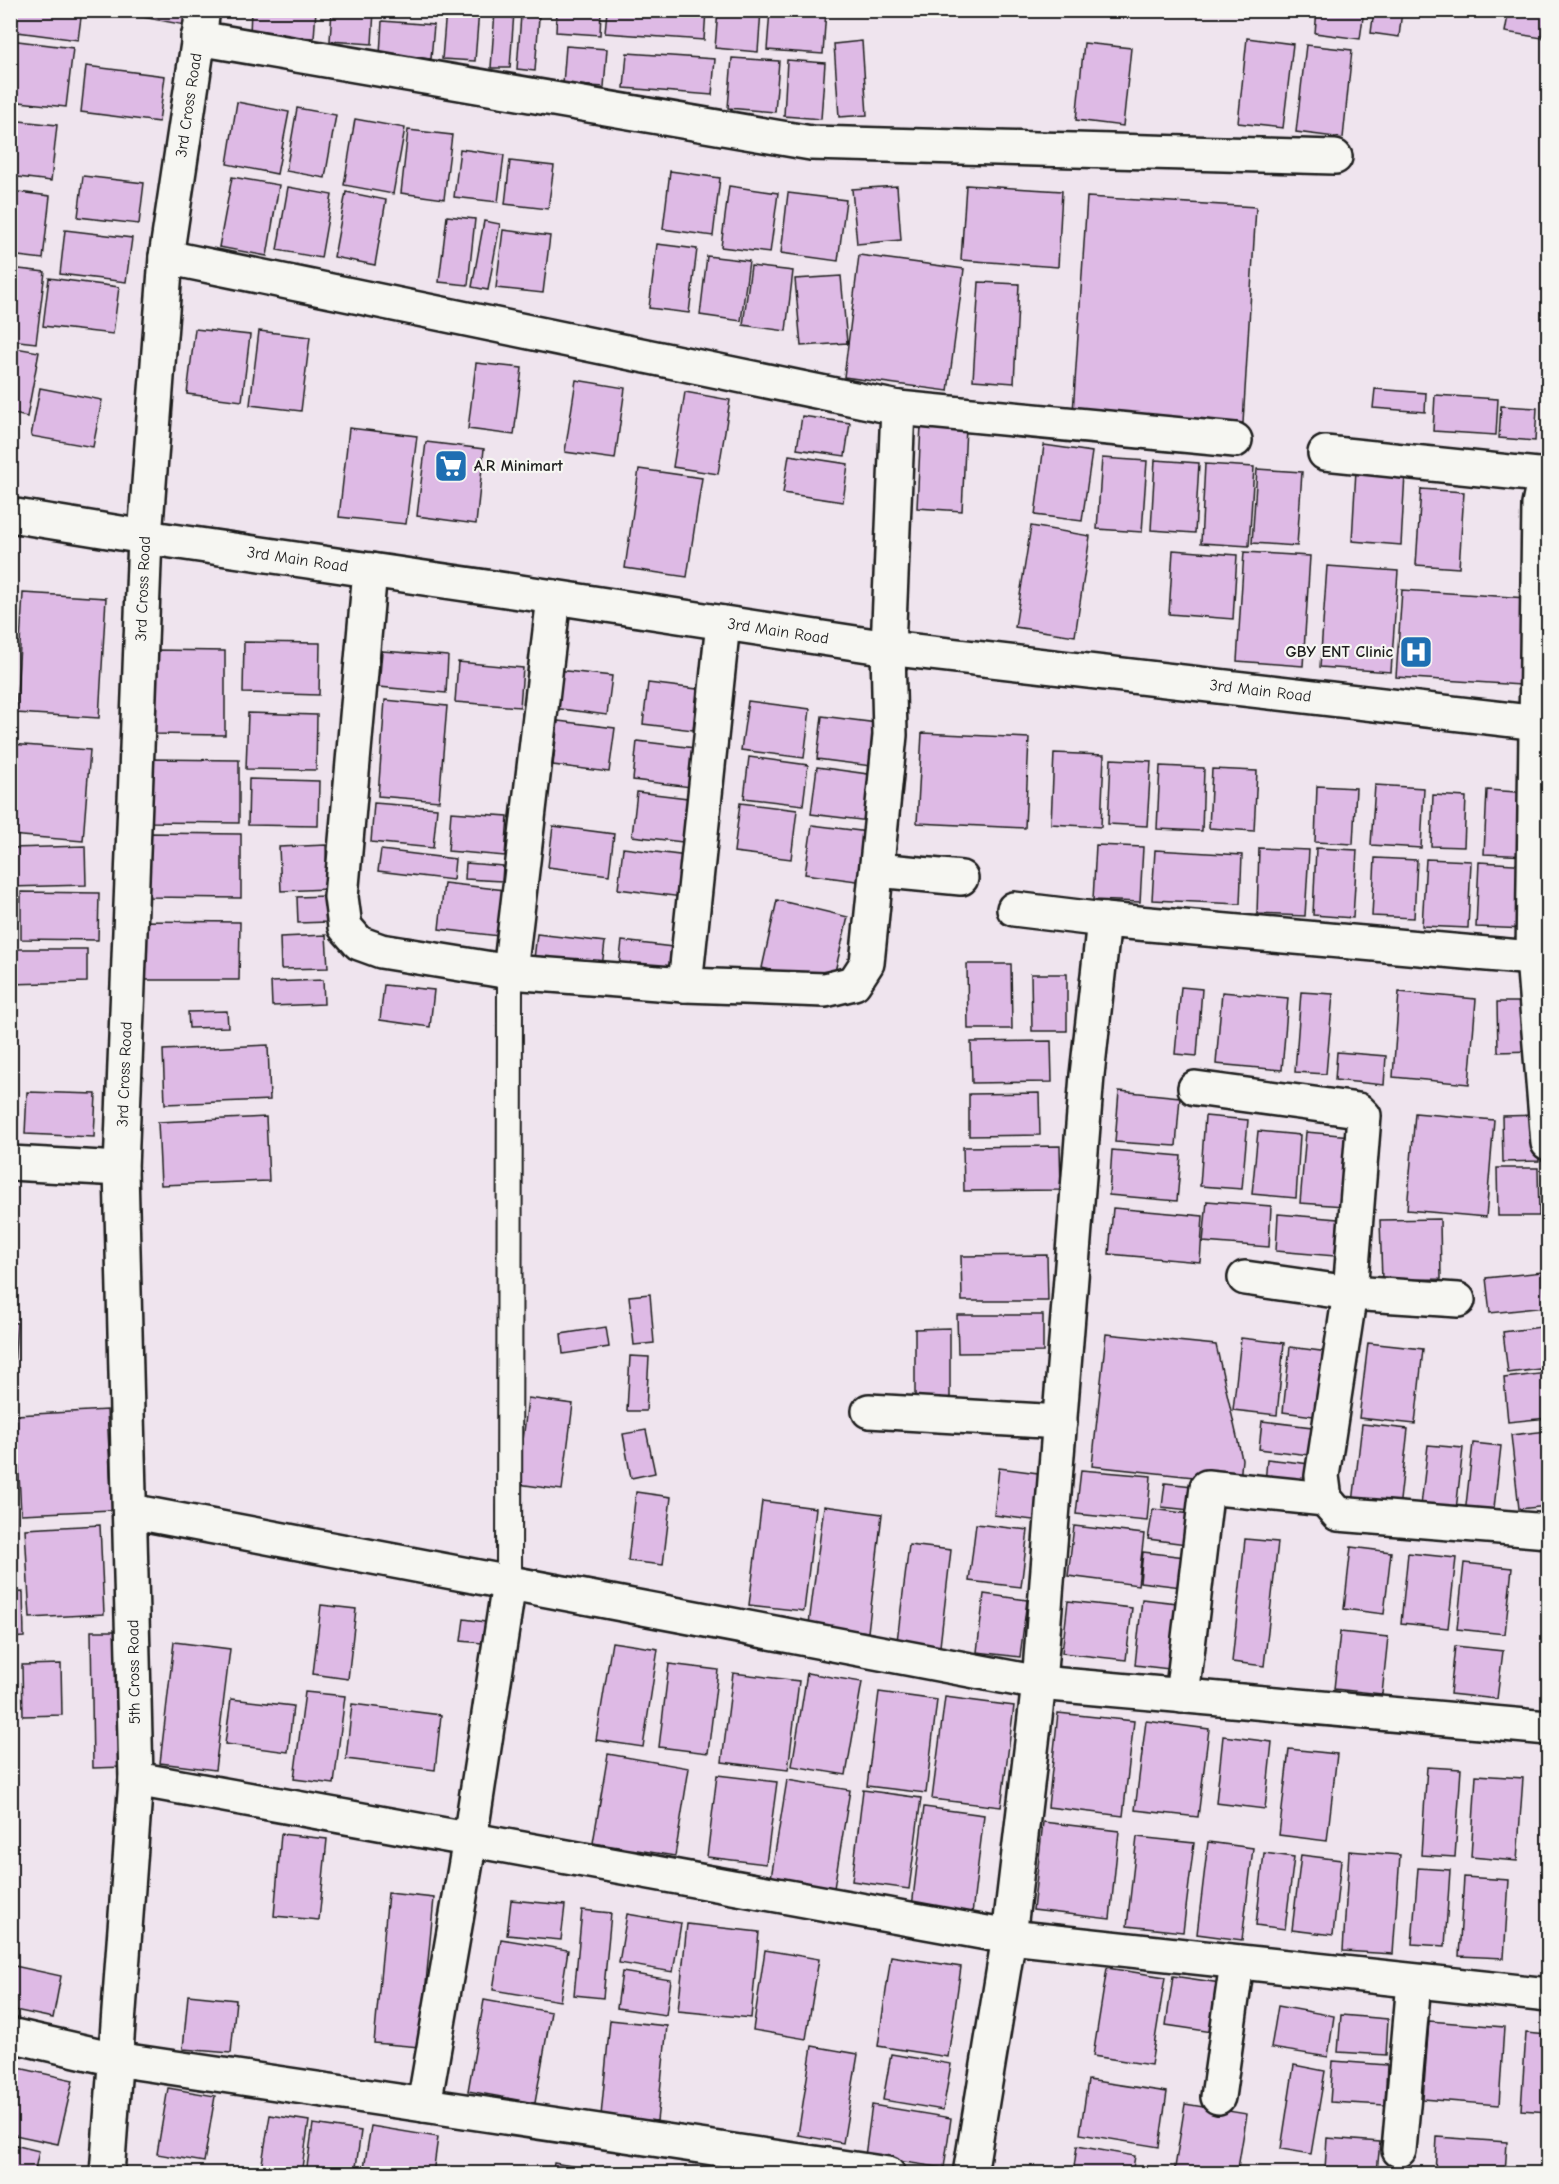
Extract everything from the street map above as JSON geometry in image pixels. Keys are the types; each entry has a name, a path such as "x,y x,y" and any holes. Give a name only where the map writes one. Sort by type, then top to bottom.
{"street":[{"path":"201,24 811,142 1335,157"},
{"name":"3rd Cross Road","path":"121,1169 145,537 166,257 201,24"},
{"path":"166,257 898,408 1235,440"},
{"path":"370,570 341,897 345,927 358,943 381,951 510,972 685,985 825,990 854,983 867,963 890,735 888,648 898,408"},
{"path":"1325,453 1548,476 1542,489 1539,505 1543,723 1533,958 1548,1143"},
{"name":"3rd Main Road","path":"10,515 888,648 1543,723"},
{"path":"510,972 554,597"},
{"path":"685,985 723,623"},
{"path":"877,870 961,878"},
{"path":"1014,909 1104,920 1533,958"},
{"path":"969,2174 1009,1937 1039,1683 1087,1075 1104,920"},
{"path":"1195,1088 1358,1110 1362,1113 1365,1123 1350,1293 1322,1476 1325,1499 1338,1514 1548,1530"},
{"path":"10,1163 121,1169"},
{"name":"5th Cross Road","path":"107,2174 136,1779 121,1169"},
{"path":"1245,1278 1350,1293 1458,1300"},
{"path":"869,1411 1060,1422"},
{"path":"1182,1696 1207,1487 1325,1499"},
{"path":"130,1511 1039,1683 1548,1728"},
{"path":"424,2105 470,1839 508,1583"},
{"path":"136,1779 1009,1937 1548,1995"},
{"path":"1218,2097 1237,1963"},
{"path":"1399,2150 1414,1982"},
{"path":"10,2035 115,2059 888,2174"}],"lane":[{"path":"508,1583 510,972"}],"building":[{"path":"10,10 82,10 78,40 10,31"},
{"path":"105,10 188,10 185,25"},
{"path":"251,10 316,10 314,38 250,34"},
{"path":"332,10 374,10 372,44 330,41"},
{"path":"446,10 479,10 475,61 442,59"},
{"path":"557,10 601,10 600,35 556,32"},
{"path":"607,10 706,10 704,40 605,33"},
{"path":"718,10 761,10 758,52 715,48"},
{"path":"770,10 826,10 823,54 767,50"},
{"path":"1317,10 1364,10 1360,39 1315,33"},
{"path":"1374,10 1402,10 1399,37 1371,33"},
{"path":"1509,10 1547,10 1542,38 1505,32"},
{"path":"495,11 514,12 510,68 491,68"},
{"path":"521,15 539,17 535,71 517,69"},
{"path":"382,21 434,25 431,59 380,55"},
{"path":"1247,38 1293,44 1283,128 1238,123"},
{"path":"10,40 73,48 66,107 10,101"},
{"path":"862,41 867,115 839,117 834,44"},
{"path":"1084,43 1131,48 1123,126 1076,120"},
{"path":"1306,45 1352,50 1343,138 1296,132"},
{"path":"566,46 607,49 604,87 563,84"},
{"path":"627,53 715,59 712,95 624,88"},
{"path":"732,58 779,61 775,112 728,108"},
{"path":"787,60 825,63 821,119 784,116"},
{"path":"86,66 165,76 159,122 81,112"},
{"path":"237,102 289,112 277,174 227,164"},
{"path":"297,108 336,115 325,178 286,171"},
{"path":"355,119 405,128 393,194 344,185"},
{"path":"10,120 57,125 51,181 10,176"},
{"path":"408,130 452,135 444,199 401,193"},
{"path":"460,149 504,155 498,202 454,197"},
{"path":"510,161 554,166 548,209 505,204"},
{"path":"670,171 720,178 713,236 663,229"},
{"path":"83,176 144,183 139,224 78,217"},
{"path":"232,177 279,185 267,256 219,247"},
{"path":"966,185 1062,191 1058,267 961,260"},
{"path":"729,186 778,193 770,253 721,247"},
{"path":"897,186 901,240 857,244 852,189"},
{"path":"288,187 332,195 321,258 277,250"},
{"path":"10,191 50,196 43,259 10,255"},
{"path":"346,192 386,200 375,265 334,257"},
{"path":"788,193 846,200 838,261 781,253"},
{"path":"1087,197 1256,207 1243,423 1073,413"},
{"path":"447,216 475,219 468,285 439,282"},
{"path":"484,221 500,224 488,290 472,287"},
{"path":"65,230 132,238 126,282 60,274"},
{"path":"503,230 550,236 543,293 496,288"},
{"path":"657,244 697,249 689,313 649,308"},
{"path":"859,255 964,269 948,391 844,377"},
{"path":"707,256 749,261 741,321 700,315"},
{"path":"751,266 793,271 786,331 743,325"},
{"path":"10,268 45,272 36,343 10,340"},
{"path":"841,276 847,343 801,346 795,279"},
{"path":"49,278 119,287 113,334 43,326"},
{"path":"979,282 1019,284 1014,383 973,380"},
{"path":"195,329 250,335 242,401 187,394"},
{"path":"259,331 310,337 301,411 250,405"},
{"path":"10,347 39,352 27,417 10,413"},
{"path":"476,363 522,368 514,435 468,429"},
{"path":"576,380 625,388 615,459 565,452"},
{"path":"40,388 102,400 93,447 31,436"},
{"path":"1375,389 1426,393 1425,412 1373,408"},
{"path":"685,392 730,400 718,474 673,467"},
{"path":"1435,395 1498,399 1496,435 1433,431"},
{"path":"1501,406 1537,408 1535,441 1499,438"},
{"path":"802,416 850,423 845,456 797,449"},
{"path":"921,425 966,427 962,511 917,508"},
{"path":"349,428 417,436 406,524 339,517"},
{"path":"426,442 484,449 476,524 417,516"},
{"path":"1044,445 1092,452 1082,521 1035,515"},
{"path":"789,455 848,464 843,502 783,493"},
{"path":"1102,458 1147,461 1142,532 1097,529"},
{"path":"1155,460 1199,463 1195,533 1151,530"},
{"path":"1205,464 1254,467 1249,546 1201,543"},
{"path":"639,469 702,478 687,577 625,568"},
{"path":"1257,469 1302,472 1297,546 1252,543"},
{"path":"1356,470 1405,474 1401,545 1352,541"},
{"path":"1421,489 1464,492 1459,568 1416,565"},
{"path":"1031,526 1090,536 1075,636 1015,627"},
{"path":"1173,550 1237,555 1233,619 1169,614"},
{"path":"1244,552 1310,556 1303,666 1237,661"},
{"path":"1327,566 1398,571 1391,672 1320,667"},
{"path":"1402,590 1527,598 1521,685 1396,677"},
{"path":"23,593 106,598 99,718 16,713"},
{"path":"244,642 320,643 319,695 243,693"},
{"path":"153,650 225,651 225,735 152,734"},
{"path":"382,651 448,656 446,693 379,687"},
{"path":"458,662 523,668 520,707 455,702"},
{"path":"557,670 612,676 607,715 553,708"},
{"path":"648,683 697,689 693,730 643,724"},
{"path":"385,700 447,706 439,801 378,796"},
{"path":"748,701 810,709 804,758 741,750"},
{"path":"248,713 317,715 316,770 246,769"},
{"path":"822,716 885,724 879,767 817,759"},
{"path":"558,721 615,728 609,772 553,765"},
{"path":"922,733 1029,738 1025,828 917,823"},
{"path":"637,741 695,748 691,787 633,780"},
{"path":"10,744 90,750 83,841 10,835"},
{"path":"1054,753 1104,755 1101,827 1051,824"},
{"path":"749,757 808,765 803,805 744,798"},
{"path":"147,759 239,760 239,823 147,822"},
{"path":"1111,759 1151,761 1147,826 1108,824"},
{"path":"1160,766 1204,768 1202,831 1157,829"},
{"path":"817,767 875,775 869,821 811,814"},
{"path":"1212,769 1257,771 1254,831 1209,828"},
{"path":"249,779 319,781 318,826 248,825"},
{"path":"1375,785 1424,788 1421,848 1371,845"},
{"path":"1317,786 1356,788 1353,844 1315,842"},
{"path":"1487,790 1532,793 1529,856 1484,854"},
{"path":"637,792 696,799 691,843 632,836"},
{"path":"1433,795 1466,797 1464,847 1431,846"},
{"path":"374,803 437,808 433,848 371,842"},
{"path":"740,803 797,810 791,859 734,852"},
{"path":"451,812 508,816 505,856 448,851"},
{"path":"812,825 876,833 871,883 805,874"},
{"path":"553,826 614,834 609,875 548,867"},
{"path":"147,833 241,834 241,898 147,897"},
{"path":"326,845 327,889 281,891 279,847"},
{"path":"1096,845 1143,847 1140,902 1093,900"},
{"path":"85,846 86,885 10,887 10,848"},
{"path":"623,848 687,856 682,897 618,889"},
{"path":"1259,848 1309,850 1305,916 1257,914"},
{"path":"1316,848 1357,850 1353,918 1313,915"},
{"path":"381,850 455,859 453,880 378,871"},
{"path":"1155,850 1242,855 1240,904 1152,900"},
{"path":"1375,858 1417,860 1414,918 1372,916"},
{"path":"1426,859 1471,861 1468,928 1422,926"},
{"path":"1479,862 1531,865 1528,929 1476,927"},
{"path":"466,863 503,866 502,881 465,879"},
{"path":"444,883 505,890 499,936 439,929"},
{"path":"21,892 99,893 98,940 21,939"},
{"path":"326,896 328,922 298,923 297,897"},
{"path":"777,900 848,917 832,984 762,968"},
{"path":"137,921 240,922 239,980 136,980"},
{"path":"537,934 605,942 601,975 533,967"},
{"path":"326,935 328,968 281,969 280,937"},
{"path":"622,941 681,948 677,981 618,974"},
{"path":"10,949 87,949 87,982 10,984"},
{"path":"967,964 1011,964 1012,1029 968,1029"},
{"path":"1031,974 1067,974 1067,1031 1032,1031"},
{"path":"323,980 324,1004 272,1006 271,982"},
{"path":"384,985 434,990 430,1027 380,1020"},
{"path":"1181,987 1202,989 1197,1056 1175,1054"},
{"path":"1222,992 1288,998 1282,1070 1216,1064"},
{"path":"1301,992 1333,994 1326,1074 1295,1072"},
{"path":"1399,992 1476,999 1469,1084 1393,1077"},
{"path":"1497,1002 1532,1002 1532,1051 1498,1052"},
{"path":"227,1011 228,1027 189,1028 188,1012"},
{"path":"1051,1041 1052,1082 972,1083 971,1042"},
{"path":"268,1045 270,1100 165,1104 163,1050"},
{"path":"1337,1052 1386,1056 1384,1085 1335,1080"},
{"path":"1119,1091 1180,1097 1176,1146 1115,1142"},
{"path":"27,1092 96,1094 94,1137 25,1134"},
{"path":"1039,1093 1040,1135 969,1136 969,1094"},
{"path":"1415,1113 1494,1120 1486,1217 1407,1210"},
{"path":"1538,1115 1539,1161 1503,1162 1502,1116"},
{"path":"1205,1116 1248,1120 1242,1189 1200,1186"},
{"path":"266,1117 269,1181 161,1185 158,1122"},
{"path":"1258,1131 1300,1135 1296,1198 1252,1194"},
{"path":"1306,1132 1351,1136 1345,1206 1300,1203"},
{"path":"1060,1146 1061,1190 964,1191 963,1147"},
{"path":"1112,1150 1181,1156 1177,1201 1109,1195"},
{"path":"1497,1168 1538,1168 1539,1216 1498,1216"},
{"path":"1207,1201 1271,1206 1269,1247 1203,1242"},
{"path":"1113,1208 1203,1216 1200,1262 1109,1254"},
{"path":"10,1210 12,1261 10,1261"},
{"path":"1278,1214 1338,1219 1335,1256 1276,1251"},
{"path":"1440,1219 1441,1279 1382,1280 1380,1220"},
{"path":"1047,1255 1048,1301 962,1301 961,1256"},
{"path":"1542,1272 1546,1307 1490,1313 1486,1278"},
{"path":"650,1294 654,1343 634,1345 629,1296"},
{"path":"957,1315 1043,1315 1043,1352 958,1353"},
{"path":"10,1322 17,1323 14,1368 10,1367"},
{"path":"1548,1326 1548,1368 1508,1373 1503,1332"},
{"path":"606,1327 609,1347 563,1354 561,1334"},
{"path":"950,1328 950,1399 915,1399 915,1329"},
{"path":"1106,1334 1216,1345 1242,1459 1240,1482 1092,1466"},
{"path":"1241,1338 1284,1343 1277,1415 1233,1410"},
{"path":"1368,1343 1423,1349 1415,1424 1359,1418"},
{"path":"1290,1347 1328,1352 1321,1417 1283,1412"},
{"path":"630,1356 649,1357 646,1411 627,1411"},
{"path":"1548,1373 1548,1418 1508,1422 1504,1378"},
{"path":"528,1398 573,1404 562,1490 518,1484"},
{"path":"107,1410 112,1510 21,1514 16,1415"},
{"path":"1262,1421 1312,1427 1309,1455 1259,1449"},
{"path":"1362,1424 1408,1429 1398,1518 1352,1512"},
{"path":"10,1427 12,1427 13,1473 10,1473"},
{"path":"646,1430 655,1473 631,1478 623,1434"},
{"path":"1548,1431 1548,1506 1519,1509 1511,1435"},
{"path":"1473,1443 1501,1446 1493,1517 1465,1514"},
{"path":"1428,1445 1463,1448 1455,1519 1420,1514"},
{"path":"1267,1459 1310,1464 1307,1489 1265,1484"},
{"path":"999,1468 1046,1474 1041,1521 994,1515"},
{"path":"1081,1470 1151,1476 1147,1521 1076,1514"},
{"path":"1165,1483 1202,1487 1199,1511 1162,1507"},
{"path":"10,1486 15,1486 16,1583 10,1583"},
{"path":"636,1492 671,1497 663,1565 628,1561"},
{"path":"762,1501 816,1508 804,1611 749,1605"},
{"path":"824,1506 882,1514 868,1632 809,1624"},
{"path":"1153,1509 1198,1515 1194,1545 1148,1539"},
{"path":"976,1524 1028,1530 1021,1587 969,1581"},
{"path":"100,1525 104,1614 30,1618 25,1529"},
{"path":"1074,1526 1144,1534 1138,1585 1068,1576"},
{"path":"1245,1539 1278,1542 1264,1666 1232,1662"},
{"path":"909,1545 951,1550 939,1655 896,1649"},
{"path":"1351,1547 1391,1552 1384,1614 1344,1609"},
{"path":"1143,1552 1194,1558 1190,1588 1140,1582"},
{"path":"1408,1553 1456,1558 1448,1628 1401,1623"},
{"path":"1464,1563 1512,1568 1505,1634 1457,1629"},
{"path":"23,1592 24,1637 10,1638 10,1593"},
{"path":"984,1594 1027,1600 1020,1657 977,1652"},
{"path":"1142,1599 1186,1604 1178,1670 1135,1665"},
{"path":"1068,1601 1132,1608 1126,1660 1062,1653"},
{"path":"321,1605 356,1609 348,1679 313,1674"},
{"path":"464,1619 485,1622 482,1643 461,1641"},
{"path":"91,1631 123,1631 125,1767 93,1768"},
{"path":"1340,1632 1388,1637 1382,1694 1334,1689"},
{"path":"174,1642 230,1649 215,1770 160,1763"},
{"path":"612,1642 658,1649 643,1747 596,1740"},
{"path":"1455,1646 1503,1651 1497,1699 1450,1694"},
{"path":"61,1664 62,1715 23,1716 22,1665"},
{"path":"669,1664 718,1670 708,1753 659,1747"},
{"path":"733,1673 799,1681 788,1770 722,1762"},
{"path":"807,1673 862,1682 846,1775 792,1766"},
{"path":"305,1692 345,1696 334,1784 294,1779"},
{"path":"879,1692 937,1700 926,1793 867,1786"},
{"path":"945,1697 1014,1706 1001,1807 932,1799"},
{"path":"231,1699 293,1706 288,1752 225,1744"},
{"path":"352,1704 441,1715 435,1770 346,1759"},
{"path":"1058,1713 1134,1721 1123,1816 1048,1807"},
{"path":"1146,1721 1209,1729 1198,1817 1135,1810"},
{"path":"1223,1736 1272,1742 1265,1809 1216,1803"},
{"path":"1289,1749 1337,1754 1327,1841 1279,1835"},
{"path":"608,1754 689,1768 675,1856 593,1843"},
{"path":"1427,1767 1461,1769 1455,1857 1421,1855"},
{"path":"717,1775 777,1782 766,1864 707,1857"},
{"path":"1476,1775 1523,1778 1517,1861 1471,1857"},
{"path":"787,1780 850,1790 834,1888 771,1878"},
{"path":"863,1790 921,1798 909,1889 852,1881"},
{"path":"924,1807 984,1815 972,1914 912,1907"},
{"path":"1043,1822 1119,1831 1110,1919 1033,1910"},
{"path":"281,1834 327,1839 319,1920 274,1916"},
{"path":"1137,1837 1194,1843 1183,1932 1127,1926"},
{"path":"1208,1842 1253,1848 1242,1940 1197,1934"},
{"path":"1349,1851 1400,1855 1393,1954 1343,1951"},
{"path":"1264,1853 1294,1857 1285,1929 1256,1925"},
{"path":"1301,1855 1341,1860 1333,1935 1292,1930"},
{"path":"1418,1868 1450,1870 1445,1946 1412,1944"},
{"path":"1464,1877 1509,1880 1504,1958 1459,1956"},
{"path":"388,1893 434,1898 420,2047 374,2043"},
{"path":"511,1900 565,1905 561,1940 507,1935"},
{"path":"582,1910 611,1913 603,1998 574,1995"},
{"path":"627,1914 681,1923 673,1972 619,1963"},
{"path":"687,1924 759,1932 751,2018 678,2011"},
{"path":"501,1939 568,1950 560,2001 493,1990"},
{"path":"765,1950 819,1959 806,2039 753,2030"},
{"path":"891,1956 961,1967 948,2057 878,2046"},
{"path":"10,1965 61,1976 53,2018 10,2009"},
{"path":"1107,1968 1165,1977 1151,2065 1093,2056"},
{"path":"622,1972 671,1980 666,2015 617,2008"},
{"path":"1173,1976 1227,1984 1219,2033 1166,2025"},
{"path":"188,1995 236,2000 231,2053 183,2049"},
{"path":"484,2000 551,2012 535,2103 468,2091"},
{"path":"1278,2006 1334,2016 1328,2057 1271,2048"},
{"path":"1341,2015 1388,2019 1386,2055 1338,2052"},
{"path":"610,2020 667,2026 657,2121 601,2116"},
{"path":"1429,2021 1504,2027 1499,2105 1423,2099"},
{"path":"1526,2033 1548,2035 1548,2112 1521,2110"},
{"path":"812,2046 858,2054 843,2143 798,2135"},
{"path":"891,2054 951,2064 943,2110 883,2100"},
{"path":"1333,2061 1387,2065 1385,2105 1330,2102"},
{"path":"1294,2065 1325,2071 1311,2154 1281,2149"},
{"path":"10,2066 73,2080 58,2144 10,2134"},
{"path":"1088,2080 1167,2092 1159,2147 1080,2134"},
{"path":"168,2088 215,2096 204,2162 157,2154"},
{"path":"1185,2104 1247,2114 1237,2174 1174,2174"},
{"path":"872,2105 951,2118 944,2168 865,2156"},
{"path":"270,2115 309,2121 301,2174 261,2169"},
{"path":"313,2124 361,2131 355,2174 306,2174"},
{"path":"371,2126 438,2137 433,2174 363,2174"},
{"path":"1437,2137 1507,2142 1505,2174 1435,2174"},
{"path":"1327,2138 1380,2142 1377,2172 1325,2169"},
{"path":"10,2144 39,2151 34,2174 10,2174"},
{"path":"1077,2146 1135,2156 1132,2174 1073,2174"},
{"path":"554,2163 611,2173 611,2174 552,2174"},
{"path":"158,2168 190,2174 157,2174"}],"place":[{"name":"A.R Minimart","path":"451,466"},
{"name":"GBY ENT Clinic","path":"1416,652"}]}
